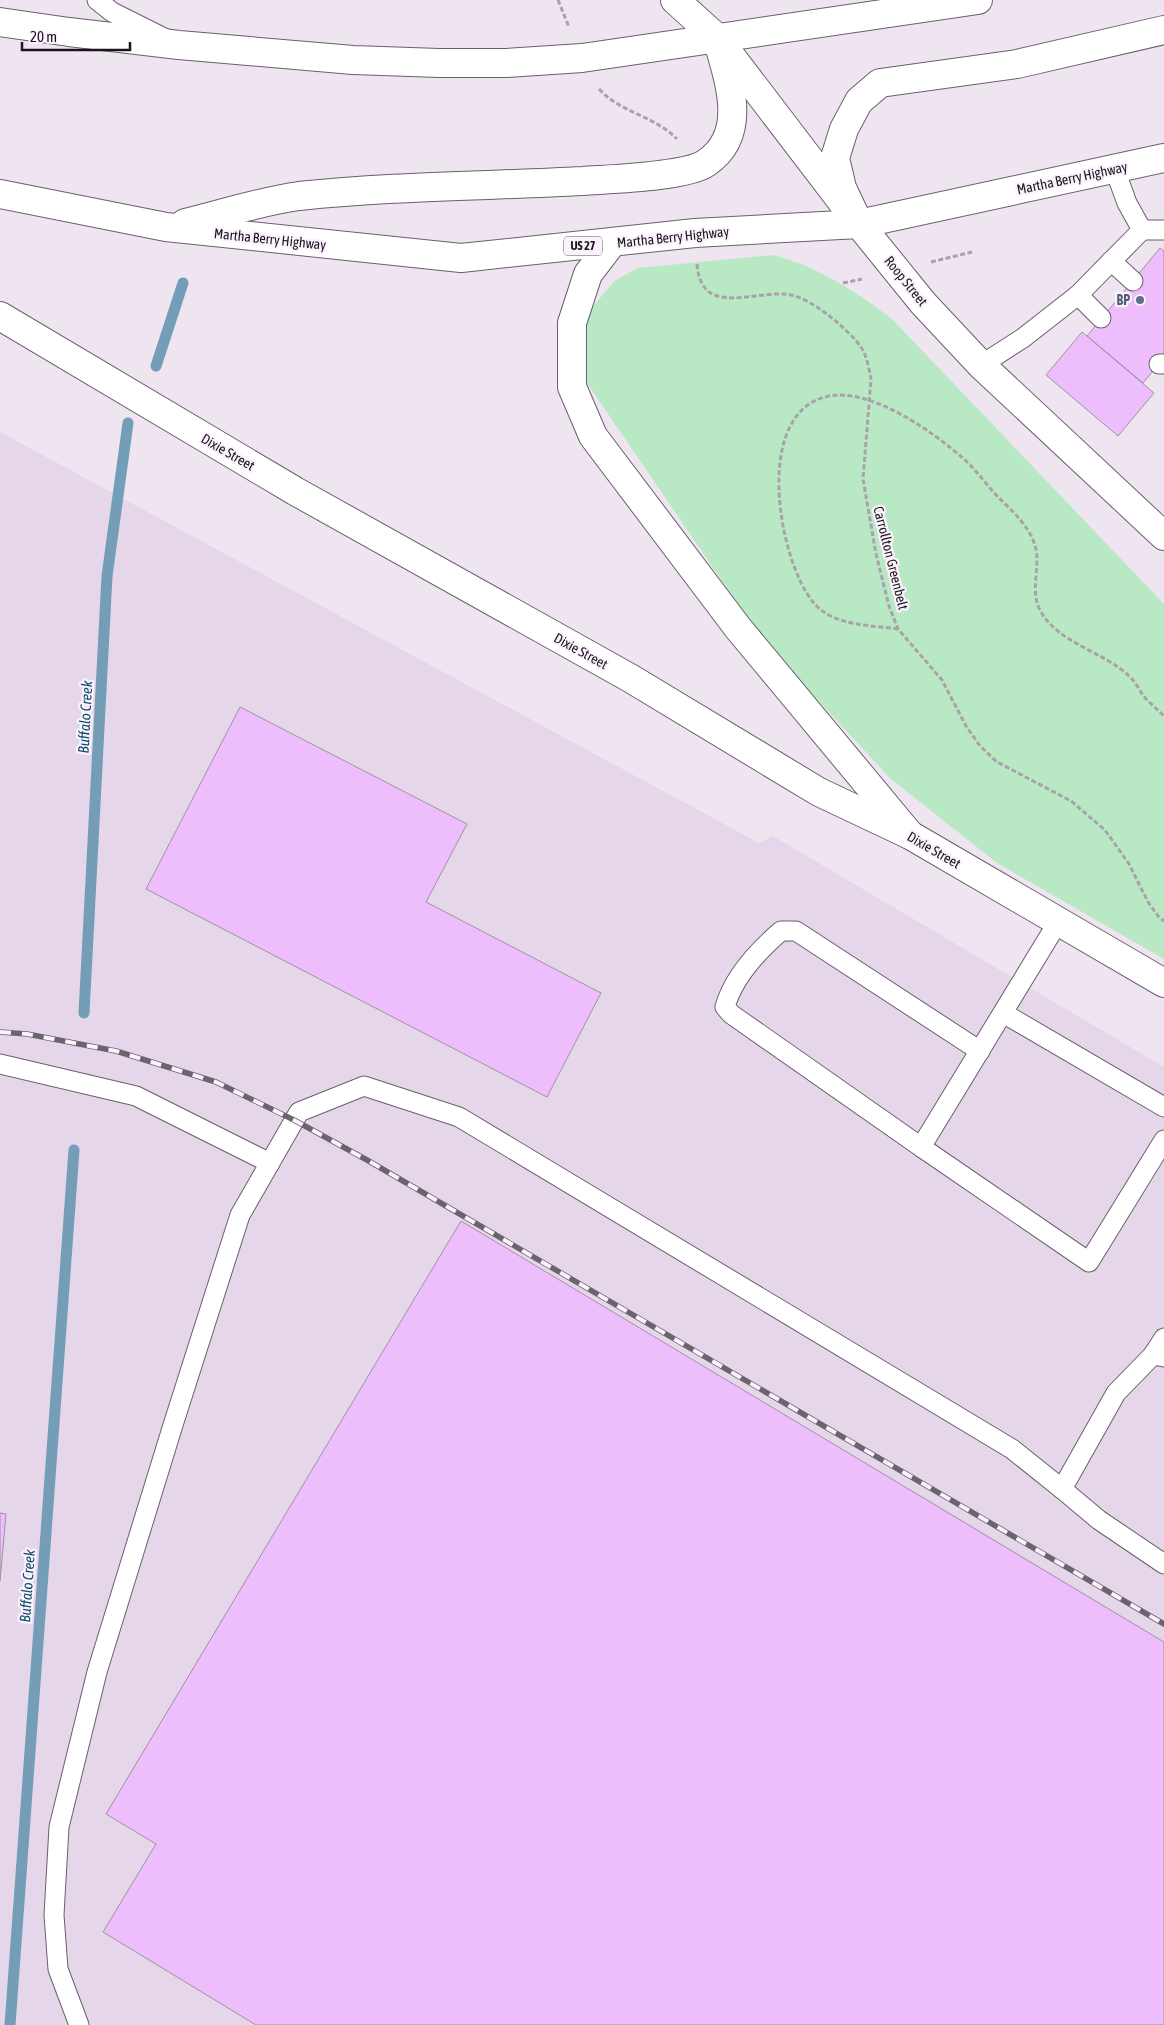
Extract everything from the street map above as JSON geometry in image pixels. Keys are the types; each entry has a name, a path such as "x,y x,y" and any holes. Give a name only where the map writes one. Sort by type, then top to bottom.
{"main road":[{"name":"Roop Street","path":"675,0 717,38 859,224 923,303 981,365 1162,528"},
{"path":"0,22 179,45 353,60 506,63 582,58 717,38 854,9 978,0"},
{"path":"859,224 842,188 835,158 844,129 859,101 880,83 1016,64 1164,30"},
{"path":"0,35 69,32"},
{"path":"166,227 298,196 631,178 689,170 706,164 717,152 726,139 731,124 732,93 717,38"},
{"name":"Martha Berry Highway","path":"0,194 166,227 462,258 611,244 695,233 859,224 1164,158"},
{"path":"611,244 588,274 572,324 572,387 593,436 738,628 910,835"},
{"name":"Dixie Street","path":"0,316 295,491 630,678 819,792 910,835 1164,983"}],"lane":[{"path":"97,0 112,12 179,45"},
{"path":"1115,170 1127,203 1142,230"},
{"path":"981,365 1023,338 1078,295 1142,230 1164,230"},
{"path":"1111,261 1133,281"},
{"path":"1078,295 1101,318"},
{"path":"921,1147 1058,922"},
{"path":"980,1051 796,931 781,930 762,947 728,996 725,1008 921,1147 1089,1262 1164,1140"},
{"path":"1003,1013 1164,1107"},
{"path":"0,1064 136,1096 270,1163"},
{"path":"79,2025 58,1969 54,1915 59,1826 97,1672 240,1215 299,1112 364,1086 460,1117 1012,1449 1099,1520 1164,1564"},
{"path":"1062,1488 1116,1393 1158,1356 1164,1338"}],"path":[{"path":"558,0 564,16"},
{"path":"598,87 609,99 658,123 680,141"},
{"name":"Carrollton Greenbelt","path":"698,269 704,287 718,297 733,299 764,294 791,295 806,300 828,315 861,347 869,366 871,379 863,479 876,554 889,606 898,629 942,680 980,746 997,762 1071,801 1106,830 1133,871 1148,902 1164,921"},
{"path":"898,629 837,620 814,603 794,567 778,483 786,431 801,408 828,396 859,397 893,411 929,432 965,460 1023,523 1032,540 1036,549 1035,579 1039,609 1058,632 1102,657 1129,676 1146,698 1164,716"}],"shaded area":[{"path":"0,432 759,843 773,836 1164,1067 1164,2025 0,2025"}],"green space":[{"path":"772,255 805,266 836,281 893,320 1164,604 1164,959 997,863 891,779 763,641 587,383 582,342 592,308 614,281 638,268"}],"building":[{"name":"BP","path":"1160,248 1164,251 1164,358 1143,383 1087,336"},
{"path":"1082,332 1154,393 1118,436 1046,375"},
{"path":"240,707 467,824 426,902 601,993 547,1097 146,889"},
{"path":"461,1221 1164,1642 1164,2025 256,2025 103,1932 156,1844 106,1814"},
{"path":"0,1513 6,1514 0,1581"}],"waterway":[{"name":"Buffalo Creek","path":"156,366 183,283"},
{"name":"Buffalo Creek","path":"84,1013 107,576 128,423"},
{"name":"Buffalo Creek","path":"10,2025 74,1150"}],"railway":[{"path":"0,1032 27,1034 116,1051 216,1082 294,1120 367,1160 1164,1624"}],"place":[{"name":"BP","path":"1140,300"}]}
